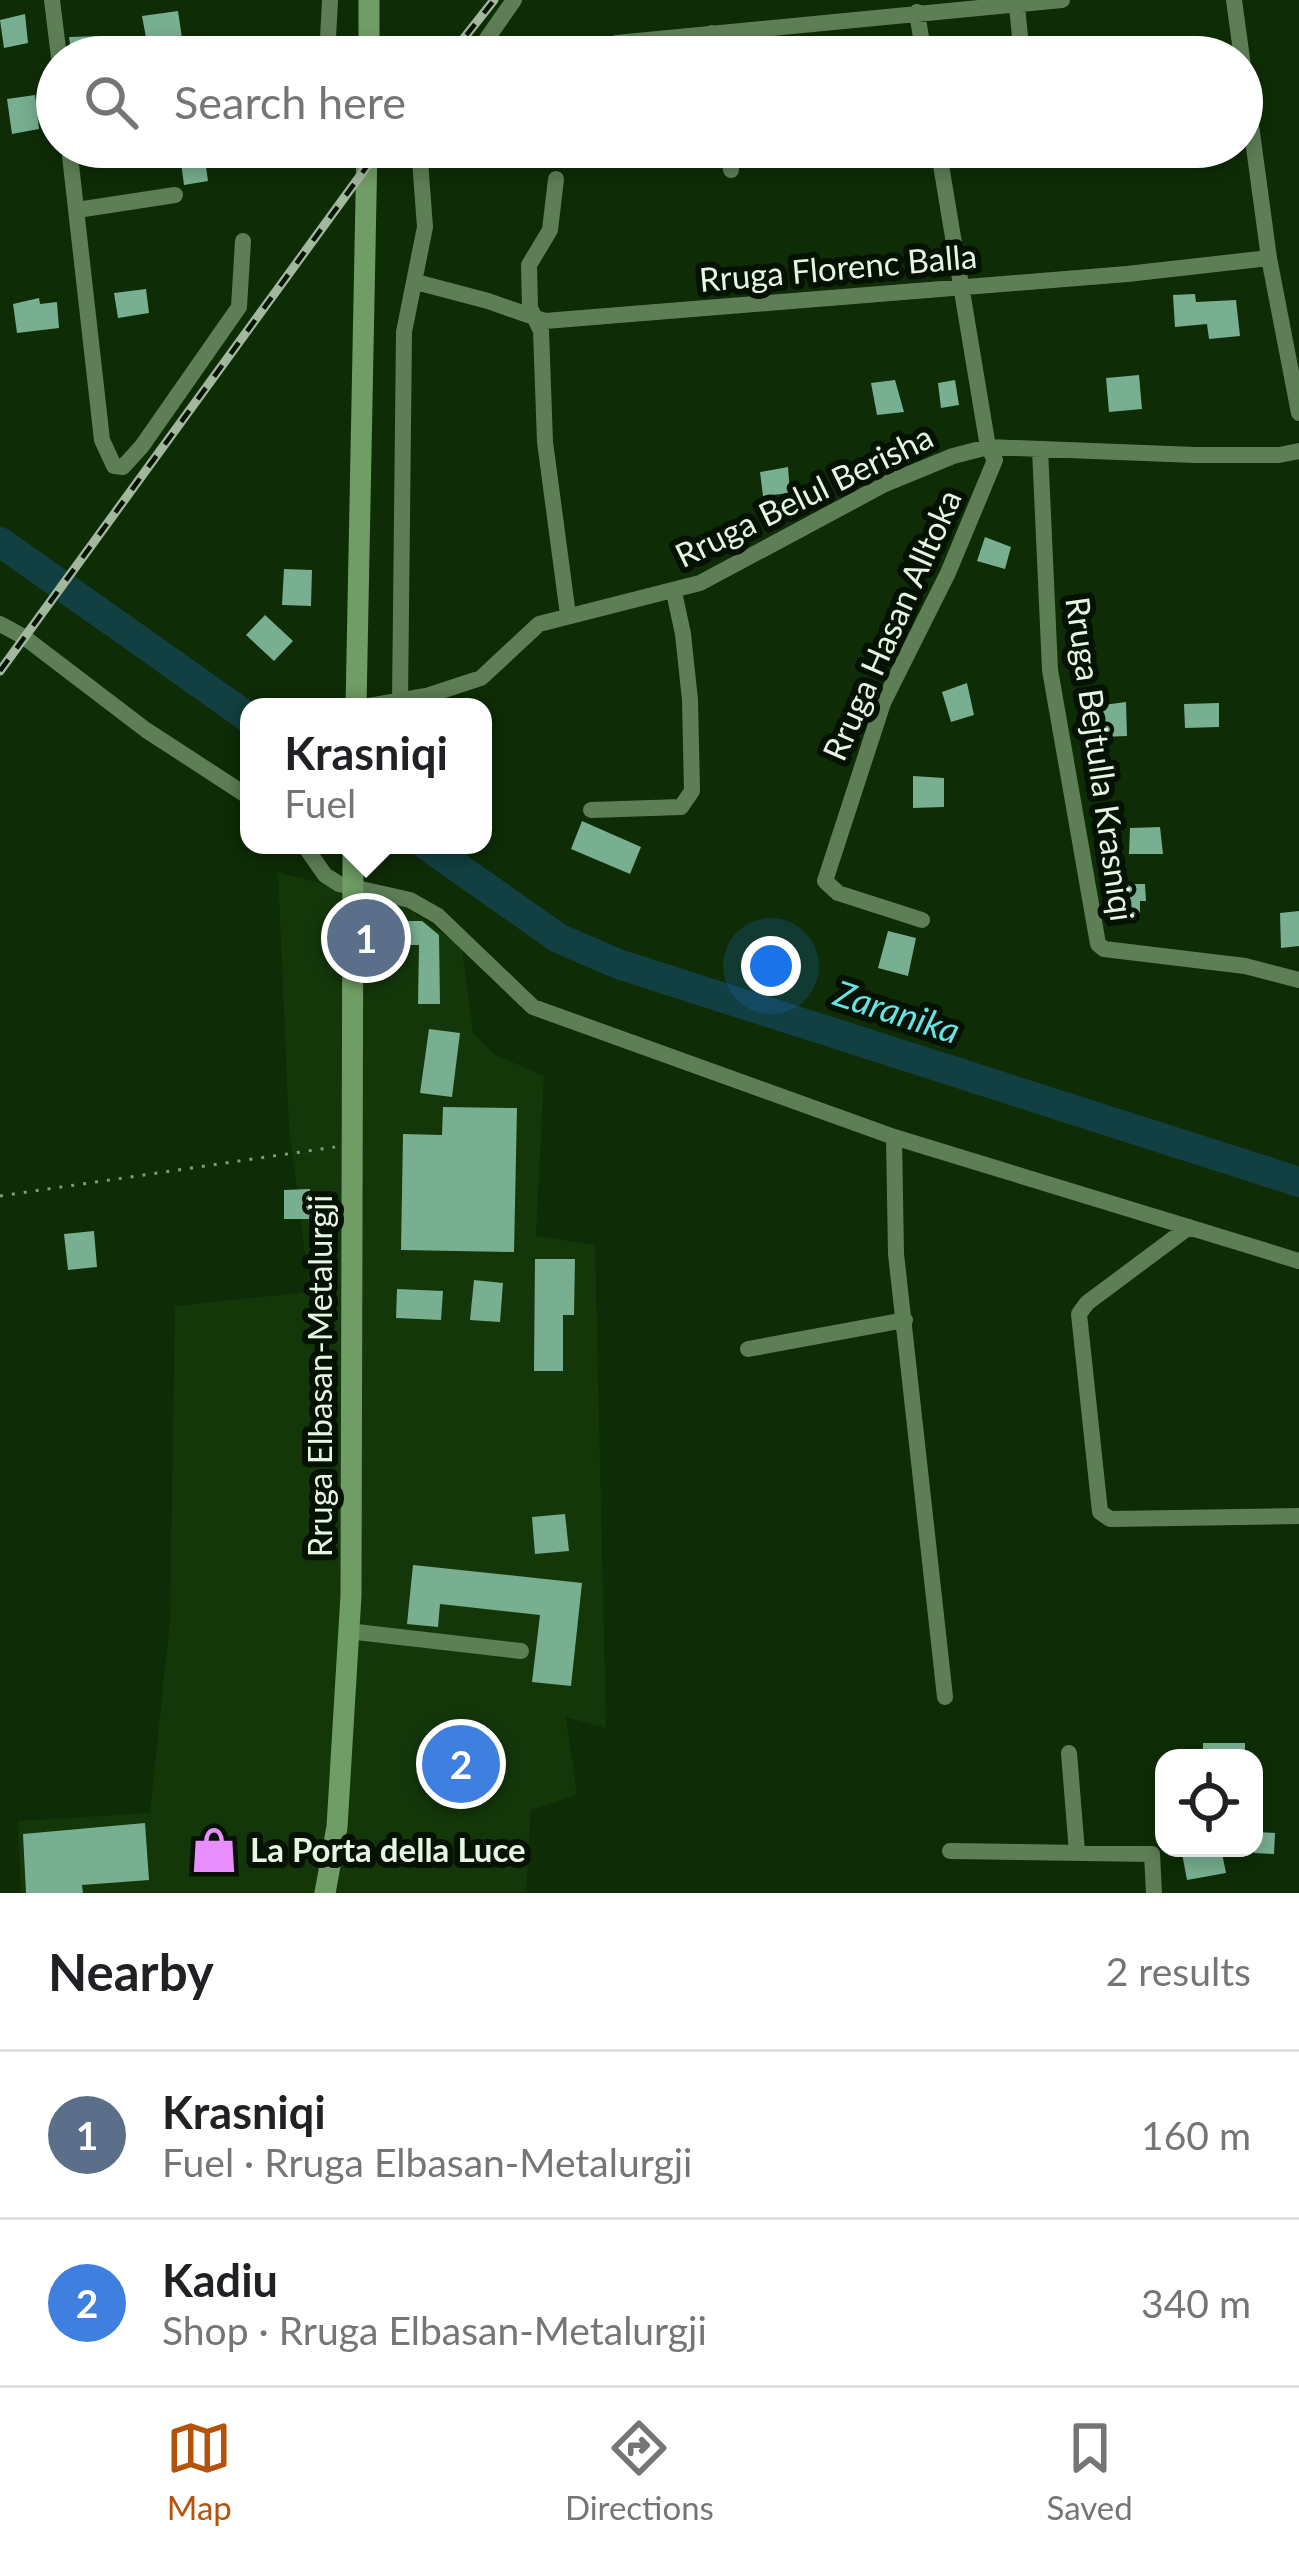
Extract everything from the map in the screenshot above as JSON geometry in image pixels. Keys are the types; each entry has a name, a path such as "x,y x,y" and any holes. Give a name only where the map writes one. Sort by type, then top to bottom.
{"main road":[{"path":"369,0 369,36"},
{"path":"360,698 366,168"},
{"name":"Rruga Elbasan-Metalurgji","path":"325,1893 337,1827 349,1630 353,854"}],"street":[{"path":"52,0 56,36"},
{"path":"328,36 330,0"},
{"path":"489,36 514,0"},
{"path":"686,36 1062,0"},
{"path":"1234,0 1239,36"},
{"path":"1016,6 1020,36"},
{"path":"917,12 921,36"},
{"path":"72,168 102,440 113,466 123,467 142,446 239,307 243,241"},
{"path":"400,698 404,332 425,227 421,168"},
{"name":"Rruga Hasan Alltoka","path":"922,920 838,893 826,881 826,870 883,703 948,573 995,460 988,447 942,168"},
{"path":"1257,168 1299,413"},
{"path":"556,179 550,230 529,265 531,318 541,331 545,442 568,615"},
{"path":"77,209 175,195"},
{"name":"Rruga Florenc Balla","path":"416,282 545,321 1269,258"},
{"name":"Rruga Belul Berisha","path":"414,698 481,678 539,624 674,592 756,556 885,484 988,447 1238,455 1299,451"},
{"name":"Rruga Bejtulla Krasniqi","path":"1040,449 1050,670 1098,944 1104,949 1245,966 1299,980"},
{"path":"592,810 681,807 692,791 690,700 674,592"},
{"path":"0,624 240,791"},
{"path":"310,854 325,875 410,901 438,916 533,1007 894,1137 1299,1261"},
{"path":"894,1137 896,1254 945,1697"},
{"path":"1189,1227 1087,1303 1079,1314 1100,1512 1110,1519 1299,1516"},
{"path":"748,1349 905,1320"},
{"path":"349,1630 521,1651"},
{"path":"1069,1753 1077,1852"},
{"path":"950,1851 1152,1854 1154,1893"}],"path":[{"path":"0,1196 355,1144"}],"shaded area":[{"path":"278,872 404,906 462,947 473,1033 494,1054 544,1076 536,1236 595,1245 606,1728 566,1717 577,1795 531,1810 526,1893 21,1893 18,1821 150,1813 170,1621 175,1306 310,1292 289,1128"}],"building":[{"path":"178,11 182,36 146,36 142,16"},
{"path":"25,14 28,43 4,48 0,20"},
{"path":"35,95 36,130 12,134 7,99"},
{"path":"182,168 206,168 208,181 184,185"},
{"path":"146,289 149,313 118,318 114,293"},
{"path":"1195,294 1196,302 1236,300 1240,336 1209,339 1207,324 1175,327 1173,295"},
{"path":"39,298 40,304 57,302 59,328 17,333 13,304"},
{"path":"1139,375 1142,409 1109,412 1106,378"},
{"path":"895,380 904,412 877,415 871,383"},
{"path":"955,380 959,405 941,408 938,383"},
{"path":"788,467 790,493 763,496 760,472"},
{"path":"985,537 1011,547 1005,569 977,561"},
{"path":"284,569 312,570 311,606 282,605"},
{"path":"265,615 293,641 274,661 246,635"},
{"path":"967,683 974,715 951,722 942,692"},
{"path":"1126,702 1127,736 1102,737 1103,705"},
{"path":"1219,703 1219,727 1185,728 1184,704"},
{"path":"913,776 944,778 944,807 913,808"},
{"path":"582,821 641,847 630,874 571,849"},
{"path":"1160,827 1163,854 1129,854 1130,828"},
{"path":"1107,884 1145,884 1146,901 1140,901 1140,914 1106,913"},
{"path":"1299,911 1299,946 1281,948 1280,913"},
{"path":"377,921 422,921 439,935 440,1004 418,1004 419,945 377,945"},
{"path":"888,931 916,938 908,976 878,968"},
{"path":"429,1029 460,1033 452,1097 420,1093"},
{"path":"443,1107 517,1108 514,1252 401,1250 403,1134 442,1135"},
{"path":"310,1189 310,1219 284,1219 284,1190"},
{"path":"94,1231 97,1267 68,1270 64,1234"},
{"path":"535,1259 575,1259 574,1315 563,1315 563,1371 534,1371"},
{"path":"474,1280 503,1283 500,1322 470,1320"},
{"path":"397,1289 443,1291 441,1320 396,1318"},
{"path":"565,1514 569,1551 535,1554 532,1517"},
{"path":"413,1565 582,1583 571,1686 532,1682 540,1615 440,1604 438,1627 407,1624"},
{"path":"441,1723 485,1725 481,1805 438,1803"},
{"path":"1203,1743 1245,1743 1245,1749 1203,1749"},
{"path":"145,1823 149,1880 82,1885 83,1893 26,1893 23,1834"},
{"path":"1263,1832 1275,1833 1274,1854 1263,1853"},
{"path":"1183,1857 1223,1857 1226,1873 1187,1880"}],"waterway":[{"name":"Zaranika","path":"0,542 240,712"},
{"name":"Zaranika","path":"439,854 558,938 618,964 1299,1182"}],"railway":[{"path":"466,36 494,0"},
{"path":"0,671 366,168"}],"place":[{"name":"Krasniqi","path":"366,938"},
{"name":"Kadiu","path":"461,1764"},
{"name":"La Porta della Luce","path":"214,1850"}]}
